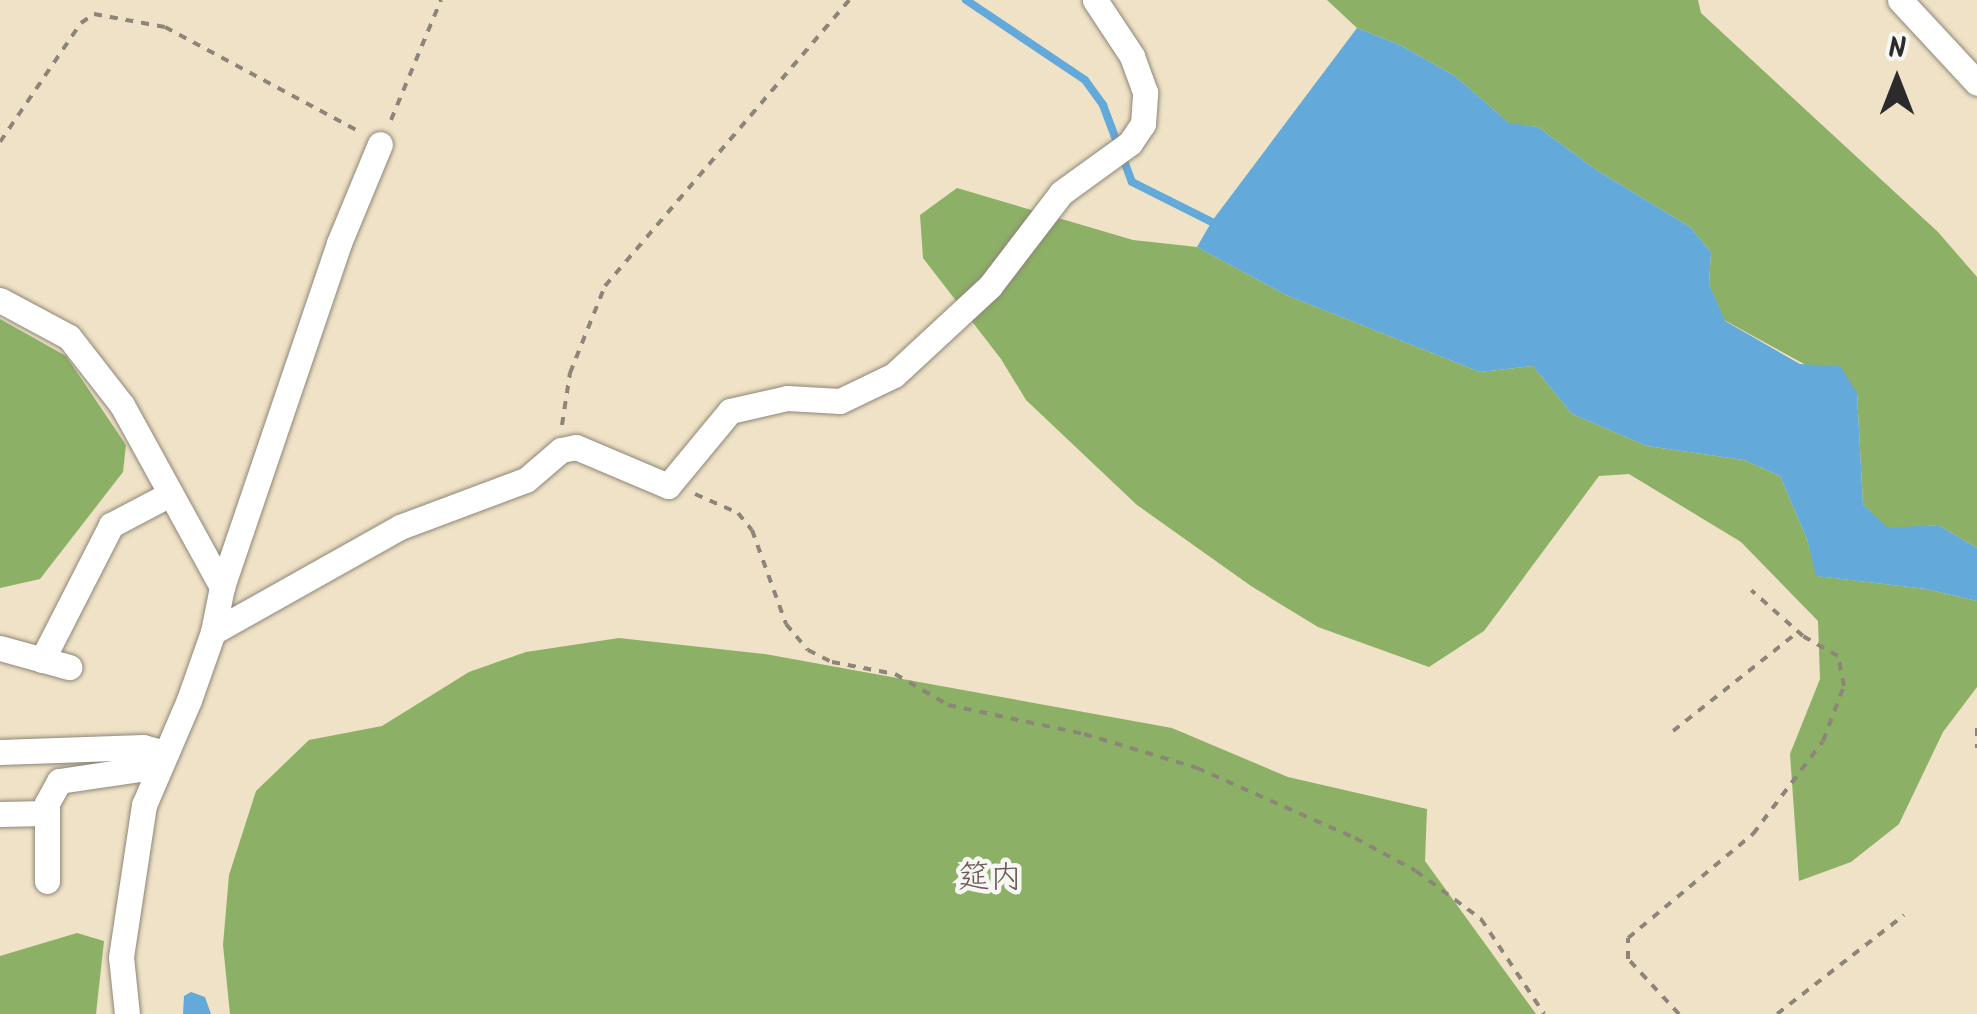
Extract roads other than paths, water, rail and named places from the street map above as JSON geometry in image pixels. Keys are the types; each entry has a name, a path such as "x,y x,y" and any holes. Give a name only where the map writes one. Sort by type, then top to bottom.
{"street":[{"path":"213,632 400,527 526,480 544,470 561,450 576,447 668,486 730,411 787,398 840,401 894,375 990,286 1060,193 1130,143 1143,124 1145,92 1132,56 1095,0"},
{"path":"1900,0 1977,83"},
{"path":"127,1014 121,958 132,859 144,805 213,632 222,587 339,243 380,144"},
{"path":"0,300 68,337 122,405 222,587"},
{"path":"42,660 111,524 170,494"},
{"path":"0,648 69,667"},
{"path":"0,752 143,747 162,759"},
{"path":"47,881 50,790 67,776 162,759"},
{"path":"0,814 47,812"}],"water":[{"path":"1357,28 1400,45 1455,76 1509,123 1538,127 1595,169 1690,227 1711,252 1709,284 1725,321 1800,364 1840,366 1857,393 1863,504 1888,528 1938,525 1977,548 1977,601 1926,589 1816,576 1807,539 1780,476 1744,460 1647,446 1572,414 1533,366 1480,372 1286,295 1197,247 1212,221"},
{"path":"191,992 205,997 211,1014 183,1014 184,996"}],"waterway":[{"path":"966,0 1085,80 1103,105 1132,182 1220,226"}],"district":[{"name":"筵内","path":"990,879"}]}
